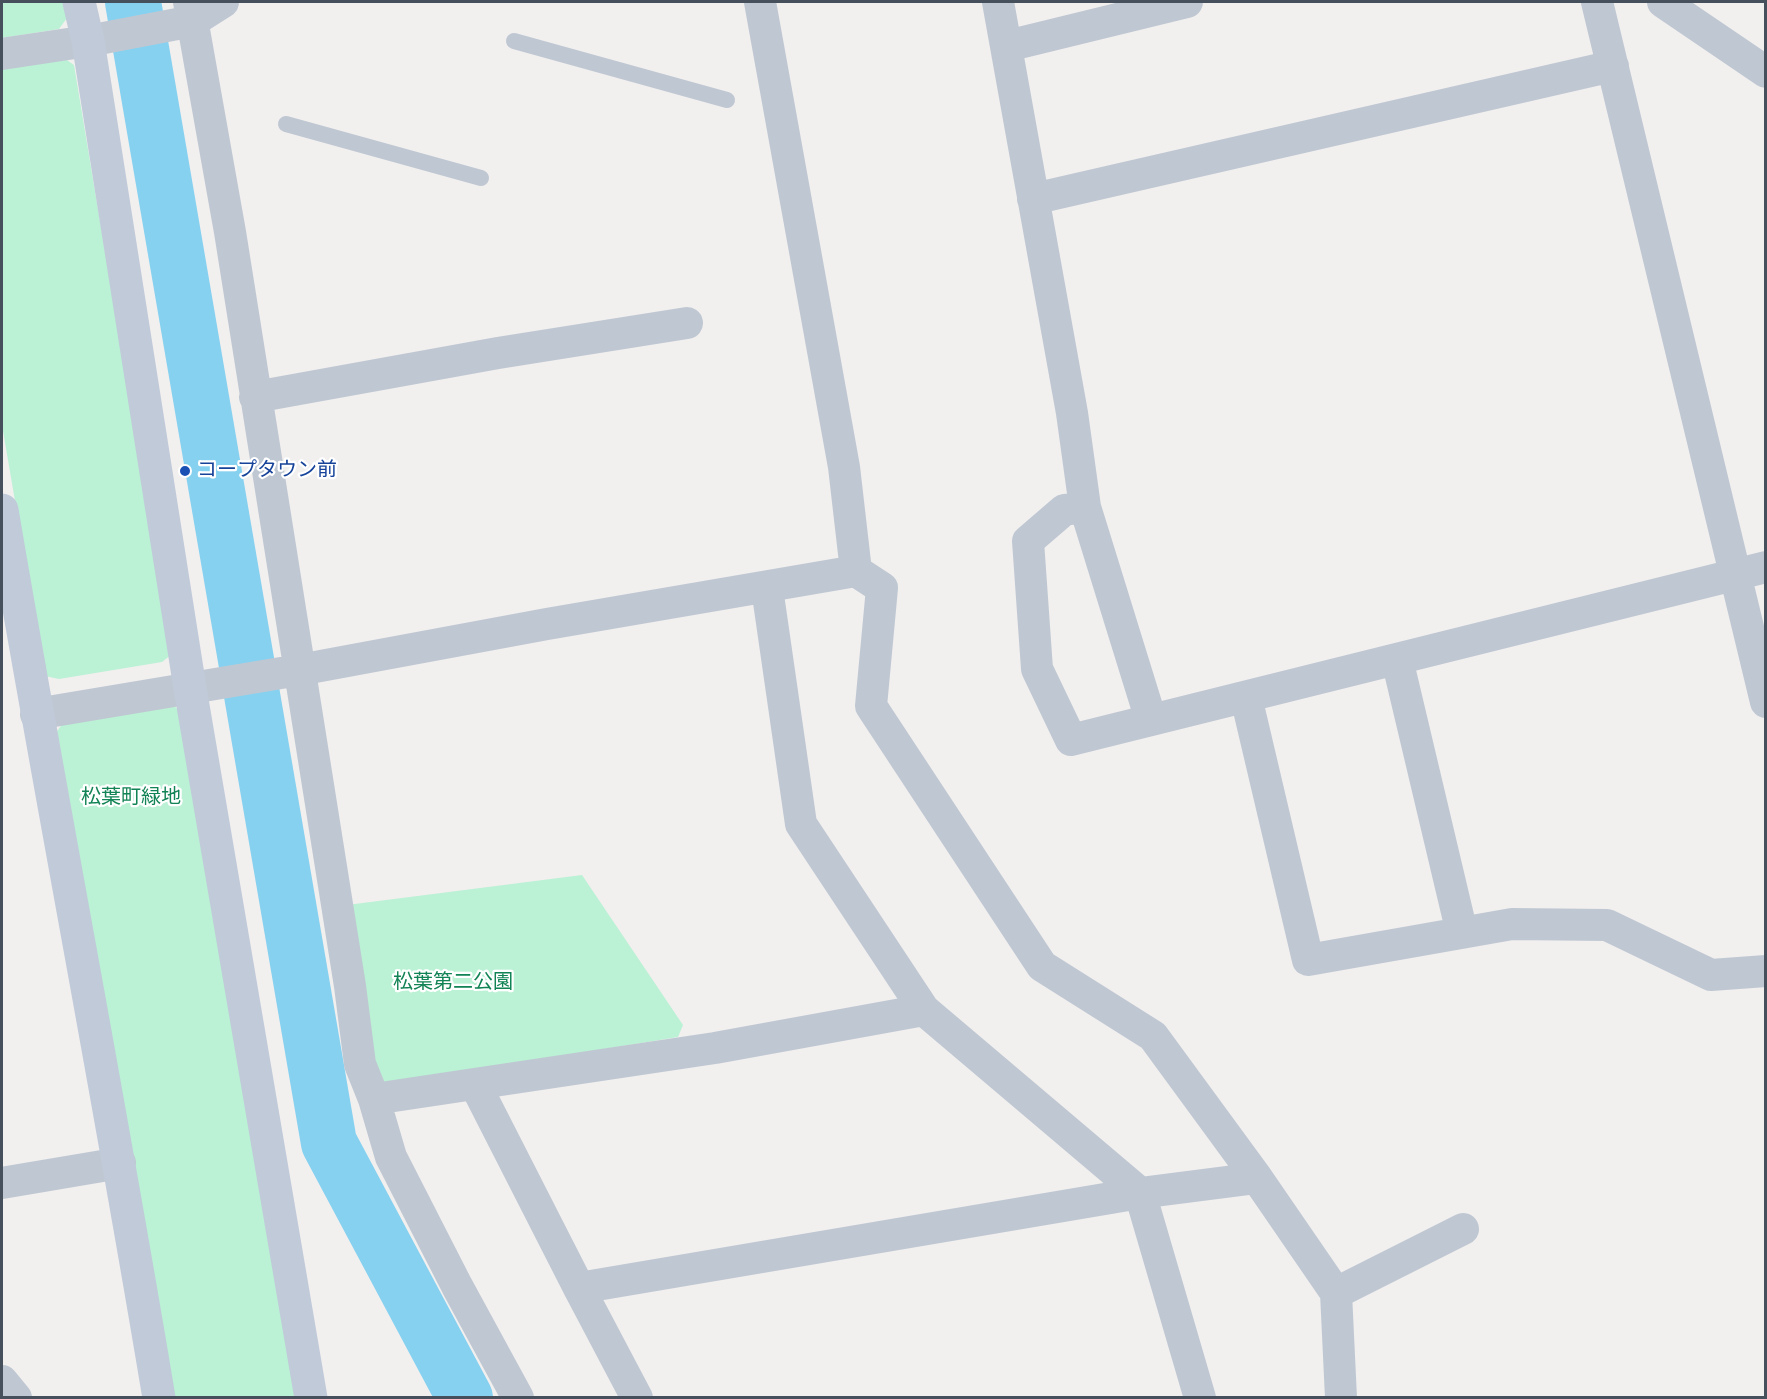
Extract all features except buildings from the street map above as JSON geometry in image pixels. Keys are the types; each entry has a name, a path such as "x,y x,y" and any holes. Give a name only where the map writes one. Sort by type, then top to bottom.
{"street":[{"path":"79,2 102,38 205,686 311,1398"},
{"path":"2,54 102,38 185,16 223,2"},
{"path":"760,2 844,467 856,572"},
{"path":"998,2 1072,413 1085,507 1151,720"},
{"path":"1006,46 1187,2"},
{"path":"1597,2 1765,698"},
{"path":"1663,2 1766,72"},
{"path":"185,16 230,232 255,397 289,672 350,986 360,1064 374,1099 391,1157 518,1398"},
{"path":"1033,199 1613,66"},
{"path":"255,397 498,353 687,323"},
{"path":"1085,507 1064,510 1028,541 1036,669 1071,740 1766,567"},
{"path":"2,510 36,714 120,1163 159,1398"},
{"path":"36,714 856,572 882,588 872,706 1042,966 1153,1036 1257,1178 1336,1293 1341,1398"},
{"path":"766,588 801,824 924,1010 1140,1193 1200,1398"},
{"path":"1397,659 1462,933"},
{"path":"1246,697 1308,960 1512,924 1607,925 1712,975 1766,971"},
{"path":"374,1099 715,1048 924,1010"},
{"path":"475,1084 638,1398"},
{"path":"2,1183 120,1163"},
{"path":"579,1288 1140,1193 1257,1178"},
{"path":"1336,1293 1463,1229"},
{"path":"2,1381 16,1398"}],"lane":[{"path":"514,41 727,100"},
{"path":"286,124 481,178"}],"green space":[{"path":"2,2 63,2 67,18 59,29 2,38"},
{"path":"64,58 74,65 172,654 162,662 59,679 45,676 2,425 2,68"},
{"name":"松葉町緑地","path":"172,704 182,713 297,1397 171,1397 55,734 63,723"},
{"name":"松葉第二公園","path":"582,875 683,1025 678,1037 378,1086 347,905"}],"waterway":[{"path":"133,2 329,1143 465,1398"}],"place":[{"name":"コープタウン前","path":"185,471"}]}
